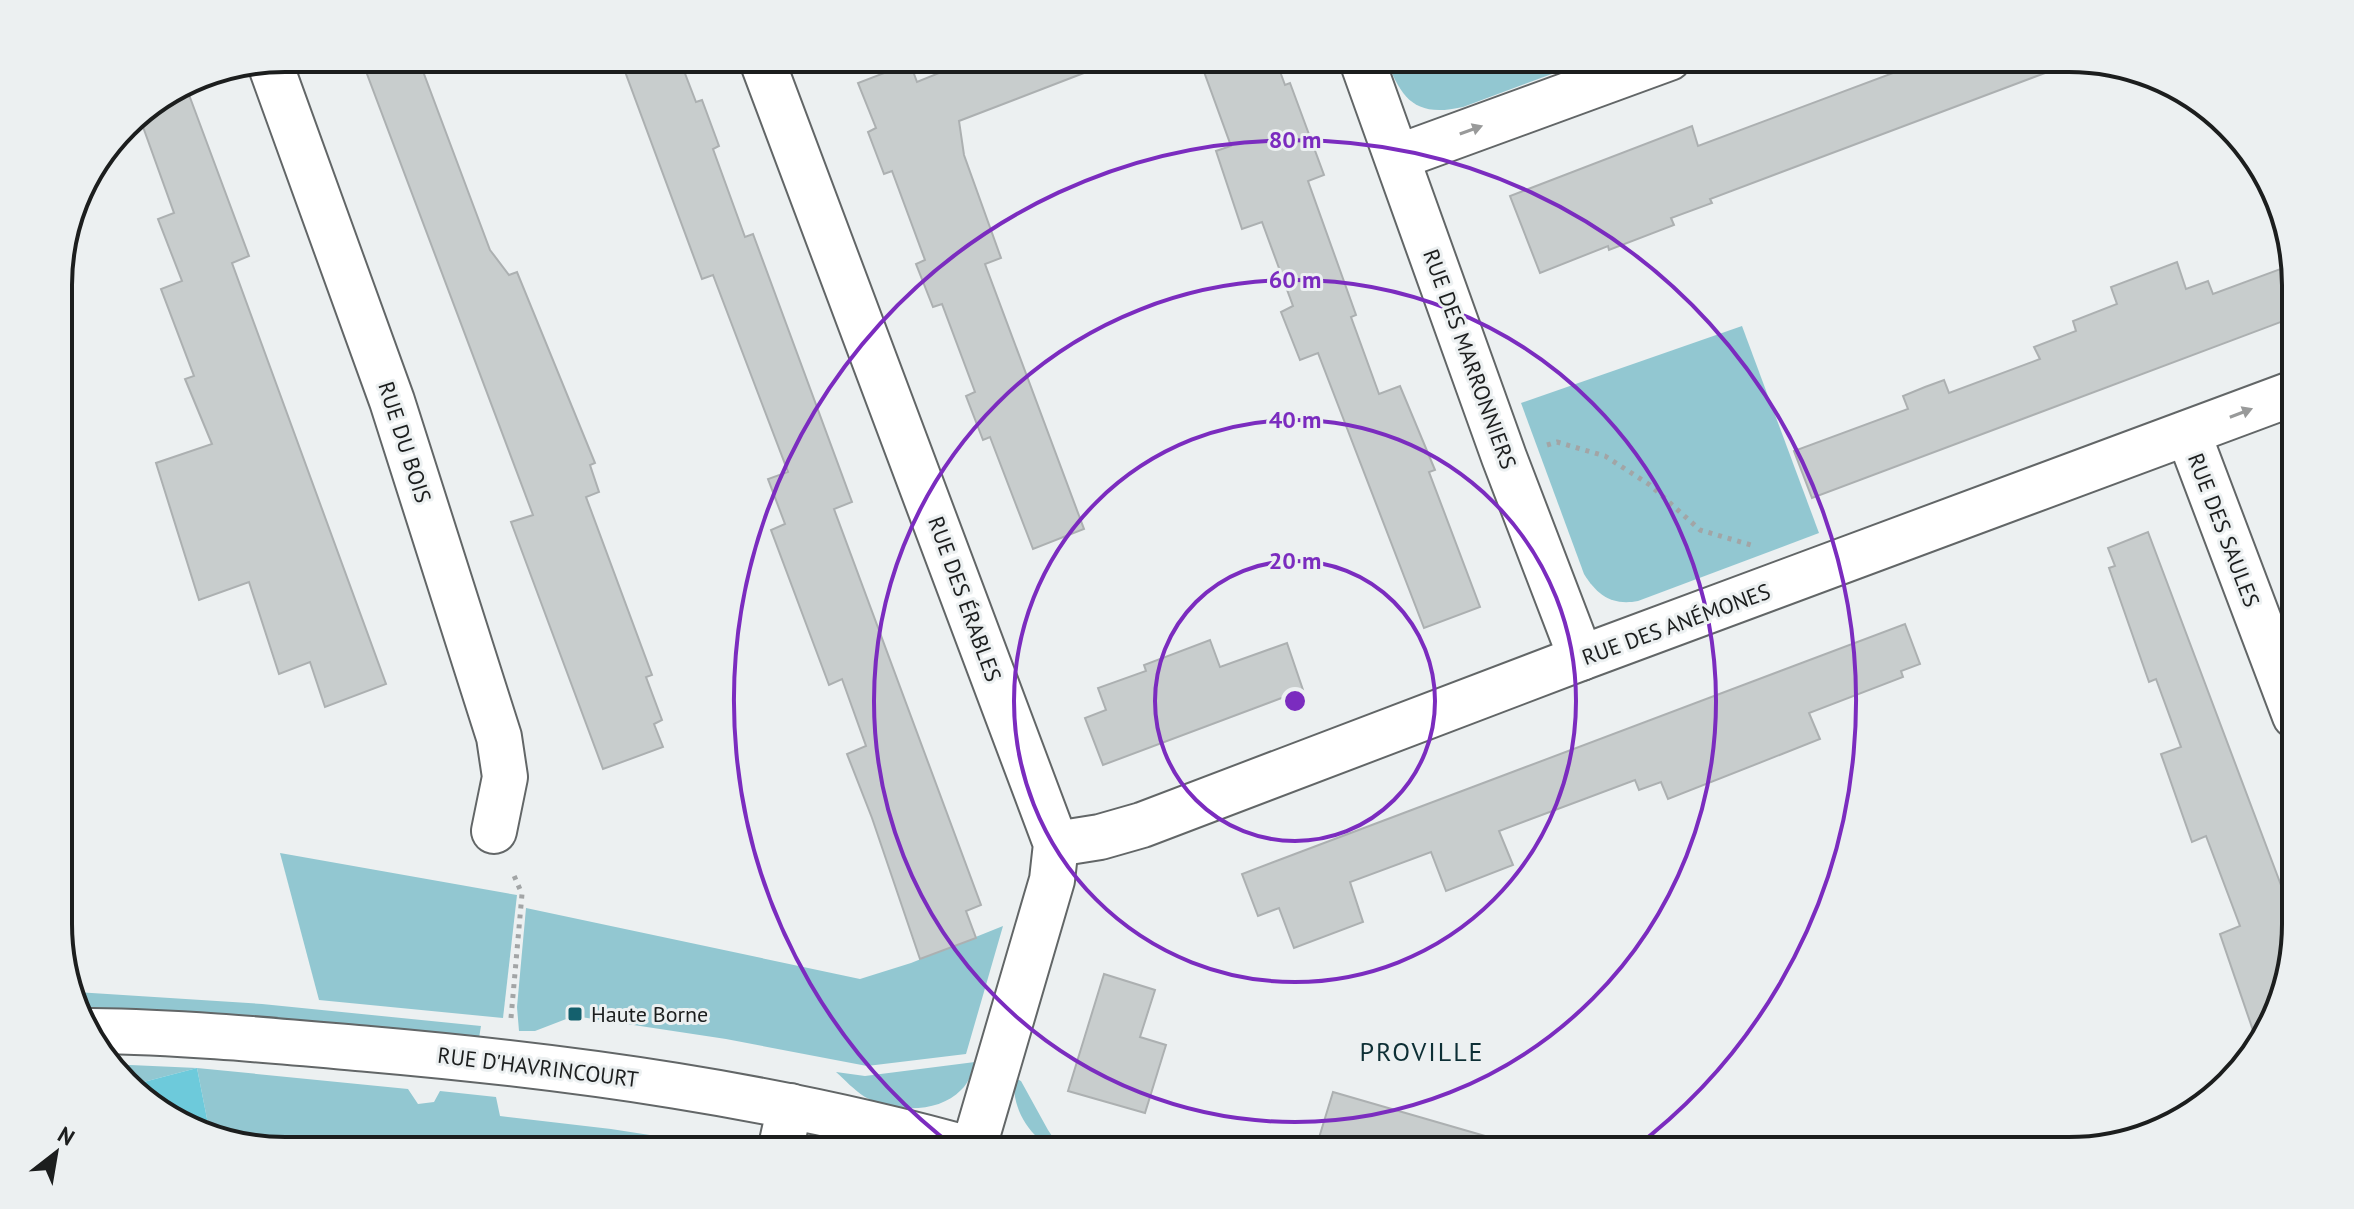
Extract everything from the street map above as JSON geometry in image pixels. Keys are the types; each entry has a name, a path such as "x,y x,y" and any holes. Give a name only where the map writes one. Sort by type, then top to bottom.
{"street":[{"name":"RUE DES ÉRABLES","path":"766,72 1056,844 1052,880 979,1137"},
{"name":"RUE DES MARRONNIERS","path":"1366,72 1504,457 1581,658"},
{"path":"1398,157 1631,72"},
{"name":"RUE DU BOIS","path":"273,73 392,401 499,737 505,777 494,831"},
{"name":"RUE DES ANÉMONES","path":"1056,844 1100,837 1142,825 2282,398"},
{"name":"RUE DES SAULES","path":"2188,433 2282,682"},
{"name":"RUE D'HAVRINCOURT","path":"102,1032 291,1042 501,1062 670,1083 790,1106 920,1137"},
{"path":"783,1137 790,1106"}],"path":[{"path":"1504,457 1557,442 1605,456 1650,485 1700,530 1759,547 1775,588"},
{"path":"494,831 522,894 511,1020 501,1062"}],"shaded area":[{"path":"1392,72 1557,72 1447,110 1421,107 1404,94"},
{"path":"1742,326 1819,533 1638,601 1620,602 1606,597 1594,588 1584,574 1521,403"},
{"path":"280,853 517,895 503,1018 319,1000"},
{"path":"526,908 860,979 911,963 1003,926 966,1054 867,1066 726,1039 574,1016 535,1031 519,1031 517,1007"},
{"path":"83,992 262,1004 481,1026 479,1038 260,1017 90,1008"},
{"path":"975,1062 966,1084 951,1098 928,1107 915,1108 889,1106 865,1097 836,1072 865,1076"},
{"path":"126,1065 197,1068 143,1082"},
{"path":"197,1068 408,1089 418,1104 434,1102 440,1091 496,1097 500,1116 663,1137 285,1137 230,1130 208,1122"},
{"path":"197,1068 208,1122 167,1101 143,1082"},
{"path":"1015,1078 1021,1081 1053,1137 1035,1135 1020,1114 1014,1090"}],"building":[{"path":"366,72 423,72 490,250 509,275 517,272 595,463 590,465 599,492 586,497 652,675 646,677 662,720 654,724 663,747 603,769 511,522 533,515"},
{"path":"625,72 684,72 696,102 702,100 719,146 713,149 745,237 753,234 852,502 834,509 981,905 966,911 976,938 920,959 847,754 866,746 842,679 829,685 771,530 785,524 768,479 788,472 713,275 702,279"},
{"path":"887,72 913,72 917,82 942,72 1086,72 959,121 964,155 1001,258 985,264 1084,529 1033,549 990,437 983,440 966,396 975,392 942,304 933,307 916,264 925,260 892,171 884,174 868,132 876,128 858,83"},
{"path":"1204,72 1280,72 1285,85 1290,83 1324,175 1308,181 1356,315 1351,317 1379,394 1400,386 1435,470 1429,472 1480,607 1424,628 1318,353 1300,360 1281,312 1293,306 1262,222 1242,229 1216,151 1231,146"},
{"path":"1896,72 2048,72 1710,199 1712,203 1671,218 1674,225 1609,250 1608,246 1540,273 1510,196 1692,126 1698,146"},
{"path":"189,95 249,256 232,263 386,684 325,707 310,662 279,674 249,582 199,600 156,463 212,444 185,379 194,376 161,289 182,281 158,219 174,213 143,127"},
{"path":"2177,262 2186,289 2208,281 2213,294 2281,269 2282,322 1812,498 1794,451 1908,409 1903,396 1925,387 1944,380 1949,393 2040,359 2034,347 2076,331 2073,321 2117,304 2111,287"},
{"path":"2148,532 2282,888 2280,952 2275,979 2266,1006 2253,1030 2220,934 2240,926 2206,836 2192,842 2161,754 2181,747 2156,679 2149,682 2109,568 2115,566 2108,548"},
{"path":"1905,624 1920,664 1901,671 1903,677 1809,713 1820,739 1668,799 1661,782 1639,790 1635,780 1499,831 1513,865 1446,891 1431,852 1350,882 1363,922 1294,948 1279,908 1258,916 1242,874"},
{"path":"1210,640 1220,667 1287,643 1303,690 1103,765 1085,718 1106,710 1098,688 1146,671 1144,665"},
{"path":"1104,974 1155,990 1140,1037 1166,1045 1145,1113 1068,1091"},
{"path":"1333,1092 1489,1137 1319,1137"}],"place":[{"name":"Haute Borne","path":"575,1014"}],"district":[{"name":"PROVILLE","path":"1422,1052"}]}
